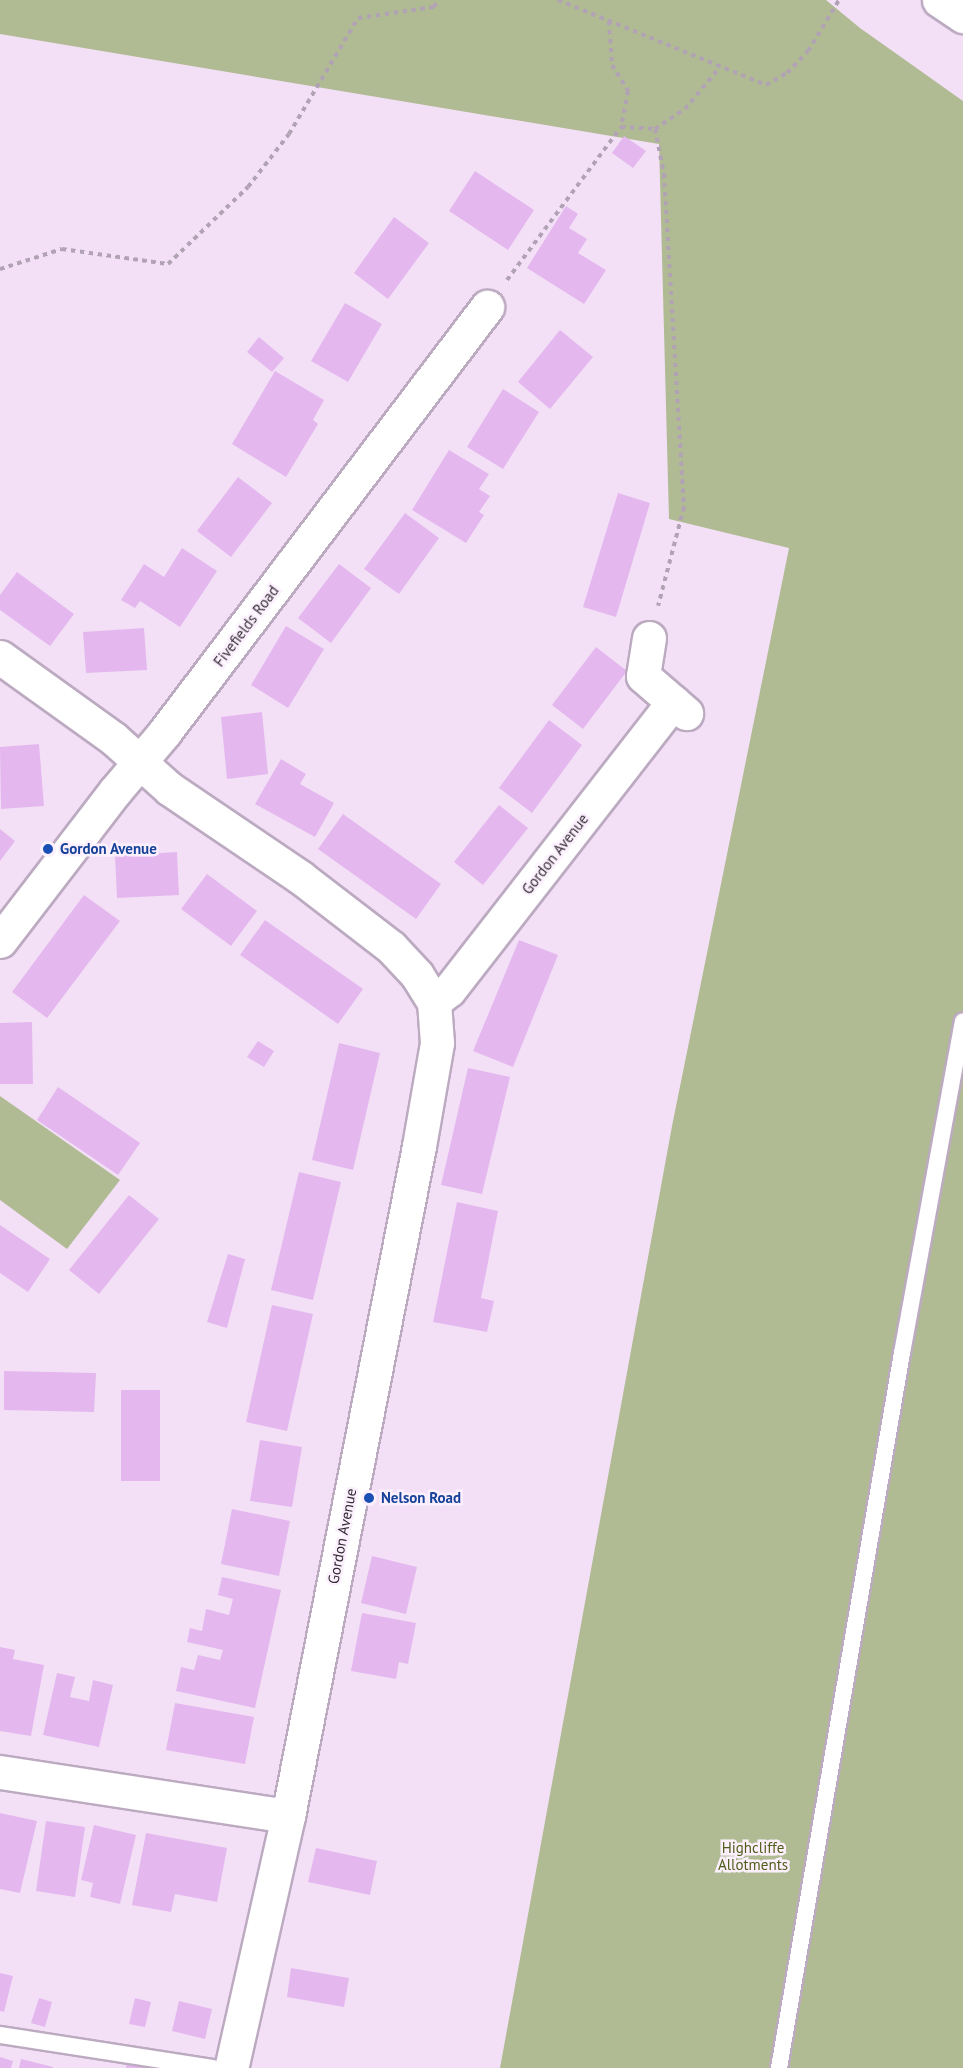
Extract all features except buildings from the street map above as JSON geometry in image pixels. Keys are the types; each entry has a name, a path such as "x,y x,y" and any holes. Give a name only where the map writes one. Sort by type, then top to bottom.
{"main road":[{"path":"939,0 963,16"},
{"name":"Fivefields Road","path":"0,941 141,761 487,307"},
{"name":"Gordon Avenue","path":"434,1002 449,990 680,708 643,676 649,638"},
{"name":"Gordon Avenue","path":"0,657 141,761 170,789 300,877 392,947 417,975 434,1002 437,1043 421,1135 288,1816 231,2068"},
{"path":"0,1772 288,1816"}],"lane":[{"path":"779,2068 902,1353 963,1022"},
{"path":"0,2035 212,2068"}],"path":[{"path":"0,269 62,249 168,264 248,187 290,134 358,18 434,7 438,0"},
{"path":"558,0 766,85 787,73 808,51 839,0"},
{"path":"487,307 621,127 628,91 612,65 609,21"},
{"path":"621,127 655,129 685,109 720,67"},
{"path":"649,638 684,507 664,174 655,129"}],"green space":[{"name":"Highcliffe Allotments","path":"0,0 826,0 860,28 963,101 963,2068 500,2068 672,1126 789,548 669,519 659,144 0,34"},
{"path":"0,1096 120,1180 67,1249 0,1200"}],"place":[{"name":"Gordon Avenue","path":"48,849"},
{"name":"Nelson Road","path":"369,1498"}]}
